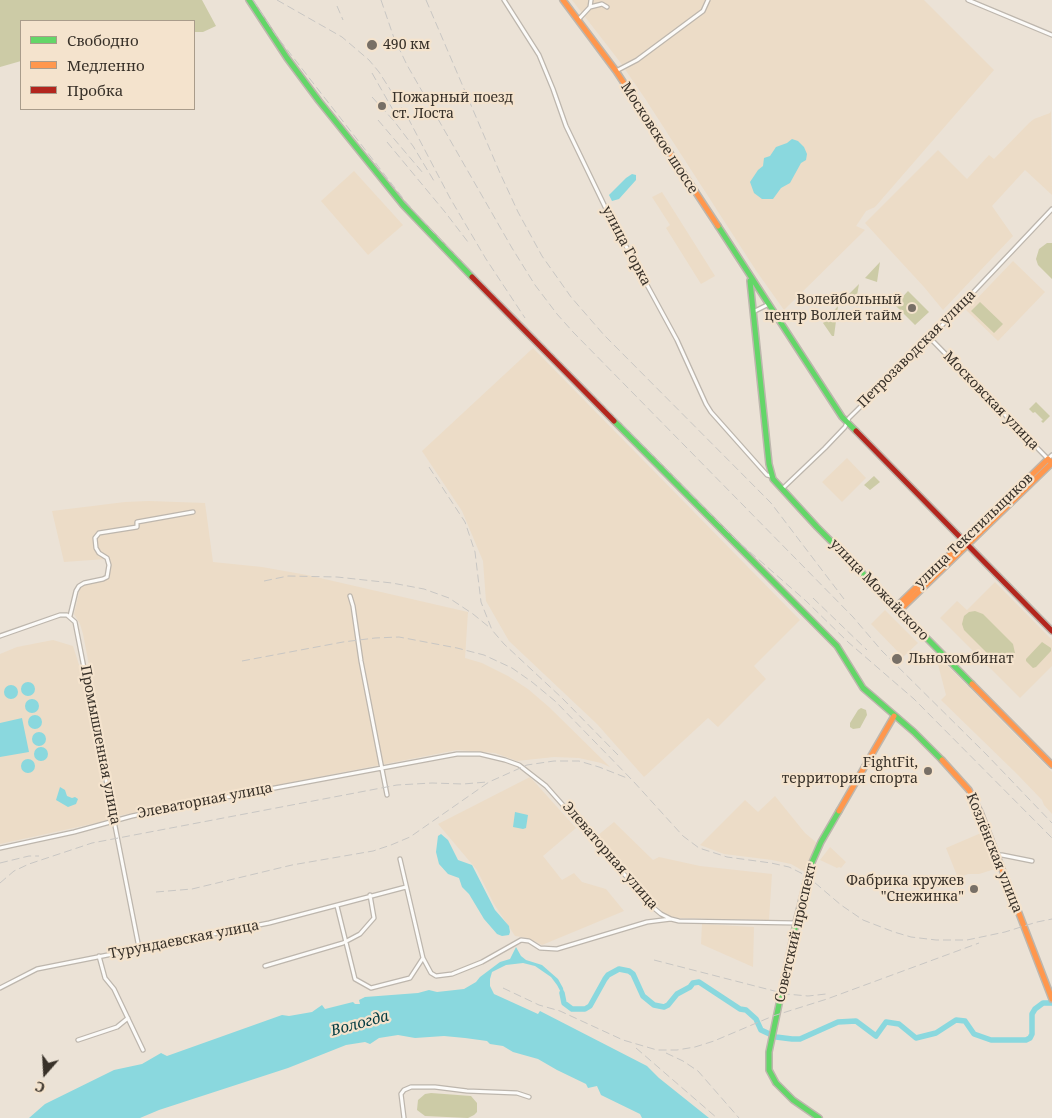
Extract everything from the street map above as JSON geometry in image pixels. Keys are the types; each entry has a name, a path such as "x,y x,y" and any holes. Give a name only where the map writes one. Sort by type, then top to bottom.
{"street":[{"name":"Козлёнская улица","path":"249,0 309,88 414,217 498,305 837,646 863,688 893,718 907,726 946,764 969,790 980,812 1051,997"},
{"name":"улица Горка","path":"504,0 539,55 566,126 609,215 677,340 708,408 768,475 772,476"},
{"name":"Московское шоссе","path":"563,0 616,71 831,402 847,422 1052,631"},
{"path":"590,7 591,0"},
{"path":"616,71 637,60 702,11 708,0"},
{"path":"968,0 1052,35"},
{"path":"578,20 590,7 602,4 607,7"},
{"name":"Петрозаводская улица","path":"782,489 825,448 849,418 930,338 1052,209"},
{"name":"Московское шоссе","path":"750,278 772,476"},
{"path":"754,312 767,305"},
{"name":"Московская улица","path":"930,338 1051,460"},
{"name":"улица Текстильщиков","path":"898,608 1051,460"},
{"name":"улица Можайского","path":"772,476 782,489 1052,766"},
{"path":"0,636 60,615 70,616 79,586 107,576 108,558 99,553 96,548 95,538 99,533 138,527 137,522 193,512"},
{"path":"350,596 387,795"},
{"name":"Промышленная улица","path":"70,616 77,628 108,796 139,948"},
{"name":"Советский проспект","path":"819,1118 792,1100 772,1076 768,1064 771,1042 807,876 819,847 893,718"},
{"name":"Элеваторная улица","path":"0,848 188,804 468,753 493,756 519,766 537,778 554,793 654,909 671,919"},
{"path":"997,855 1002,854 1032,861"},
{"path":"400,859 423,958 431,973 441,976 452,974 482,962 521,940 529,940 540,948 557,949 648,922 671,919 796,923"},
{"name":"Турундаевская улица","path":"0,988 37,969 269,923 406,887"},
{"path":"265,966 346,942 360,934 374,918 370,895"},
{"path":"337,906 355,979 371,988 410,978 423,958"},
{"path":"99,956 104,978 114,989 143,1050"},
{"path":"78,1040 117,1027 128,1018"},
{"path":"404,1118 401,1094 404,1090 411,1087 517,1093 529,1097"}],"shaded area":[{"path":"572,0 924,0 994,70 875,207 866,211 856,226 865,230 784,310 757,272 646,100 620,62"},
{"path":"1051,111 1052,195 1025,170 992,206 1013,236 943,310 865,223 938,150 967,179 989,155 994,159 1029,123"},
{"path":"354,171 403,225 368,255 321,201"},
{"path":"662,192 715,276 701,284 666,228 670,225 652,197"},
{"path":"1013,261 1045,292 998,341 966,310"},
{"path":"533,348 800,620 754,666 766,679 718,727 708,718 644,777 597,724 509,641 486,601 483,561 462,511 422,451"},
{"path":"847,458 866,478 842,502 822,482"},
{"path":"148,501 205,503 213,562 262,567 307,575 468,612 465,658 482,663 528,689 610,767 579,758 554,757 517,761 495,753 457,750 118,816 83,634 74,614 81,584 106,576 106,559 64,562 52,511"},
{"path":"995,582 1052,640 1052,666 1020,698 940,618 957,601 967,610"},
{"path":"885,610 918,643 903,657 871,624"},
{"path":"53,640 73,646 82,674 110,820 0,844 0,654 17,647"},
{"path":"935,653 1052,772 1052,814 1042,800 1017,774 941,700 946,695"},
{"path":"530,777 576,828 543,856 562,880 574,873 582,882 606,889 624,911 542,945 528,938 515,936 494,904 477,870 438,824"},
{"path":"775,796 805,833 817,843 805,872 791,864 724,854 700,845 745,800 758,812"},
{"path":"614,822 653,860 659,857 700,866 772,874 769,920 680,918 672,917 662,912 597,836"},
{"path":"981,833 995,869 979,874 968,874 958,878 946,848"},
{"path":"830,847 846,862 841,868 820,860"},
{"path":"702,924 754,927 753,967 701,944"}],"green space":[{"path":"0,0 202,0 216,26 203,32 195,32 195,20 20,20 20,61 0,67"},
{"path":"1047,243 1052,243 1052,279 1038,265 1036,259 1039,249"},
{"path":"880,262 877,282 865,278"},
{"path":"859,284 856,301 844,299"},
{"name":"Волейбольный центр Воллей тайм","path":"908,291 929,312 915,325 895,305"},
{"path":"980,302 1003,324 994,333 971,311"},
{"path":"838,306 834,336 832,336 823,323"},
{"path":"1036,402 1050,416 1043,423 1041,421 1043,420 1035,412 1033,413 1029,409"},
{"path":"874,476 880,482 870,490 864,485"},
{"path":"975,611 983,614 1013,644 1015,653 1010,661 1005,663 996,662 964,630 962,624 964,616 969,612"},
{"path":"1042,642 1051,648 1051,651 1033,668 1026,659"},
{"path":"861,708 866,710 867,715 860,728 853,729 850,727 850,723"},
{"path":"425,1094 471,1096 477,1103 477,1112 468,1118 425,1116 417,1110 418,1100"}],"water":[{"path":"792,139 798,141 804,147 807,154 806,160 801,163 790,183 781,188 773,199 762,199 754,193 750,182 763,166 764,158 770,156 776,147"},
{"path":"632,174 636,175 636,180 619,199 612,201 609,195"},
{"path":"28,682 33,684 35,689 33,694 28,696 23,694 21,689 23,684"},
{"path":"11,685 16,687 18,692 16,697 11,699 6,697 4,692 6,687"},
{"path":"32,699 37,701 39,706 37,711 32,713 27,711 25,706 27,701"},
{"path":"35,715 40,717 42,722 40,727 35,729 30,727 28,722 30,717"},
{"path":"22,718 29,752 0,757 0,723"},
{"path":"39,732 44,734 46,739 44,744 39,746 34,744 32,739 34,734"},
{"path":"41,747 46,749 48,754 46,759 41,761 36,759 34,754 36,749"},
{"path":"28,759 33,761 35,766 33,771 28,773 23,771 21,766 23,761"},
{"path":"60,787 65,790 67,796 78,799 76,804 68,807 56,800"},
{"path":"515,812 528,815 526,828 513,827"},
{"path":"441,834 448,840 458,860 472,865 495,910 509,926 509,935 502,936 497,934 462,887 459,878 448,874 439,864 436,852 438,836"},
{"name":"Вологда","path":"516,947 521,956 526,960 542,965 558,979 563,988 565,1000 551,977 535,966 523,963 506,965 492,972 490,986 494,994 538,1014 540,1011 647,1066 709,1118 642,1118 640,1114 601,1095 597,1086 588,1088 586,1084 538,1059 513,1052 503,1046 490,1044 487,1041 465,1038 444,1036 415,1038 398,1035 379,1038 370,1044 365,1042 346,1045 288,1068 140,1118 29,1118 45,1104 114,1070 142,1064 161,1053 167,1056 282,1015 289,1016 312,1012 322,1005 325,1009 353,1002 360,1004 359,1000 365,997 418,993 429,990 437,992 464,989 476,982 500,962 510,959"}],"waterway":[{"path":"562,993 564,1003 572,1009 585,1009 590,1006 608,975 619,969 633,974 643,996 654,1005 664,1007 677,994 690,987 693,983 699,982 740,1009 746,1010 756,1019 761,1030 776,1037 792,1039 800,1039 838,1022 856,1021 876,1036 886,1022 899,1024 916,1038 936,1033 956,1020 965,1021 974,1034 991,1040 1026,1040 1032,1034 1032,1014 1035,1009 1043,1003 1052,1003"}],"railway":[{"path":"253,0 275,34 406,202 434,233 733,537 806,601 848,642 914,699 1052,838"},
{"path":"277,0 342,37 369,60 379,72 407,116 450,198 486,259 525,318"},
{"path":"381,0 394,38 407,65 512,248 535,285 557,314 853,617 882,651 986,754 1052,823"},
{"path":"426,0 500,173 518,212 542,256 571,297 604,335 771,503 844,599"},
{"path":"337,6 343,20"},
{"path":"372,73 397,117"},
{"path":"372,97 413,146 434,181"},
{"path":"378,120 423,173"},
{"path":"387,142 468,242"},
{"path":"429,467 465,522 475,552 481,602 492,630 618,755"},
{"path":"264,581 288,576 337,577 392,583 424,589 449,598 489,627"},
{"path":"813,598 867,650"},
{"path":"242,661 343,642 399,637 484,655 512,668 555,701 634,782 683,836 699,848 727,857 789,867 807,876 841,905 863,920 911,937 936,940 967,940 1052,919"},
{"path":"156,892 192,889 292,865 373,851 391,845 410,837 489,782 527,765 554,761 579,761 627,778"},
{"path":"0,883 14,871 29,864 92,843 397,785 487,782"},
{"path":"0,863 29,856 39,856"},
{"path":"503,988 539,1005 560,1011 623,1040 657,1050 677,1050 714,1041 773,1016 827,999 979,943"},
{"path":"654,960 786,994 808,996 826,994"},
{"path":"636,1048 717,1118"},
{"path":"666,1053 698,1071 739,1118"}],"traffic: fast":[{"path":"249,0 287,58 319,101 403,205 472,277"},
{"path":"718,226 842,417 856,431"},
{"path":"750,281 769,464 773,479 817,527 972,684"},
{"path":"614,421 837,646 863,688 914,732 942,760"},
{"path":"819,1118 793,1100 776,1083 769,1070 769,1052 796,923 810,867 821,842 839,811"}],"traffic: slow":[{"path":"563,0 616,71 718,226"},
{"path":"896,607 1048,459 1052,463"},
{"path":"900,610 1052,463"},
{"path":"972,684 1052,765"},
{"path":"839,811 894,716"},
{"path":"942,760 969,790 980,812 1052,999"}],"traffic: jam":[{"path":"472,277 614,421"},
{"path":"856,431 1052,631"}],"place":[{"name":"490 км","path":"372,45"},
{"name":"Пожарный поезд ст. Лоста","path":"382,106"},
{"name":"Волейбольный центр Воллей тайм","path":"912,308"},
{"name":"Льнокомбинат","path":"897,659"},
{"name":"FightFit, территория спорта","path":"928,771"},
{"name":"Фабрика кружев \"Снежинка\"","path":"974,889"}]}
